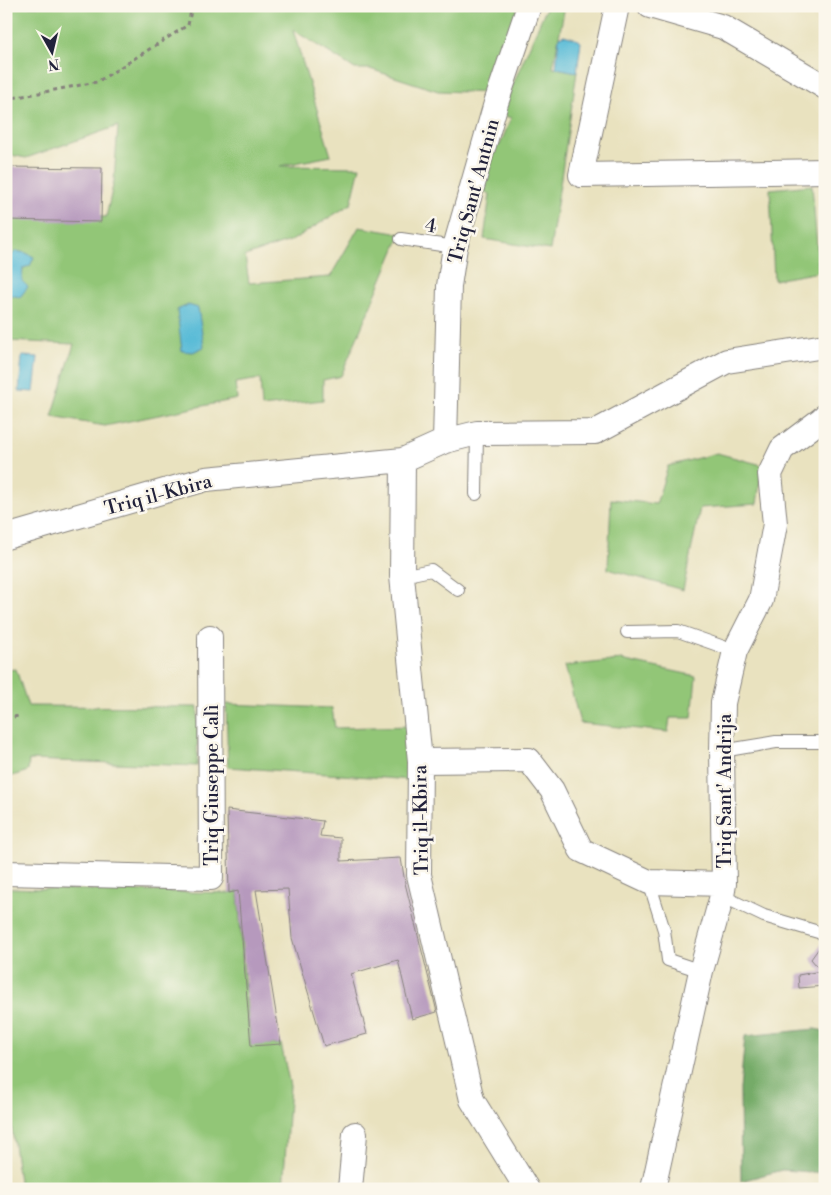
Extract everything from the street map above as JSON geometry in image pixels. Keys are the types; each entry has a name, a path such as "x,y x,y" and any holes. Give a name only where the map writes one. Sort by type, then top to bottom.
{"street":[{"name":"Triq Sant' Antnin","path":"445,441 450,286 455,247 496,102 529,6"},
{"path":"617,6 581,175 825,171"},
{"path":"650,6 723,27 825,87"},
{"name":"Triq il-Kbira","path":"6,537 206,479 403,460 445,441 478,433 596,432 727,361 825,346"},
{"name":"Triq Sant' Andrija","path":"653,1189 702,971 723,890 723,704 736,651 761,600 775,524 770,474 782,449 825,416"},
{"name":"Triq il-Kbira","path":"403,460 402,576 420,761 418,875 472,1100 528,1189"},
{"name":"Triq Giuseppe Calì","path":"6,873 211,878 210,637"},
{"path":"420,761 529,760 552,790 581,850 649,882 723,890"},
{"path":"350,1189 355,1134"}],"lane":[{"name":"4","path":"401,239 455,247"},
{"path":"476,494 478,433"},
{"path":"402,576 431,570 458,590"},
{"path":"627,632 678,631 736,651"},
{"path":"722,751 776,742 825,742"},
{"path":"649,882 664,930 668,960 702,971"},
{"path":"723,890 764,916 825,934"}],"path":[{"path":"6,97 12,98 97,82 188,25 192,6"},
{"path":"6,719 18,716"}],"green space":[{"path":"6,6 518,6 494,93 438,91 370,69 355,69 293,30 331,156 280,166 360,167 351,204 293,240 245,256 249,283 330,277 359,227 401,234 341,376 323,380 323,400 262,407 260,379 235,383 237,399 105,426 52,417 74,344 6,341 6,214 106,217 114,181 118,126 26,158 6,154"},
{"path":"547,6 565,6 553,67 577,72 550,250 484,239 490,194 475,188 489,139 500,145 511,118 500,114"},
{"path":"812,185 819,272 774,280 770,189"},
{"path":"717,453 762,465 757,504 700,508 683,590 608,569 611,499 656,504 668,466"},
{"path":"621,660 696,676 692,718 670,718 668,732 580,723 565,666"},
{"path":"16,669 28,706 198,707 197,766 29,760 28,771 6,778 6,670"},
{"path":"226,704 332,708 335,728 413,726 412,780 228,767"},
{"path":"6,888 229,893 238,891 244,981 251,1045 281,1044 290,1086 283,1189 20,1189 6,1084"},
{"path":"815,1029 825,1031 825,1173 782,1170 741,1181 740,1089 745,1036"}],"water":[{"path":"564,35 581,42 577,72 556,68 559,37"},
{"path":"16,251 34,257 30,266 23,268 22,281 28,287 20,297 9,295 7,283 8,259"},
{"path":"188,305 198,308 204,347 193,352 182,351 177,310"},
{"path":"22,356 38,357 34,392 19,391"}],"building":[{"path":"6,167 102,168 101,222 6,220"},
{"path":"227,810 323,821 320,836 341,838 341,861 401,858 405,883 437,1012 412,1019 398,960 351,974 367,1034 324,1046 292,938 288,889 256,890 281,1044 251,1046 238,891 229,893"},
{"path":"824,941 825,986 799,988 798,975 821,971 811,959"}]}
